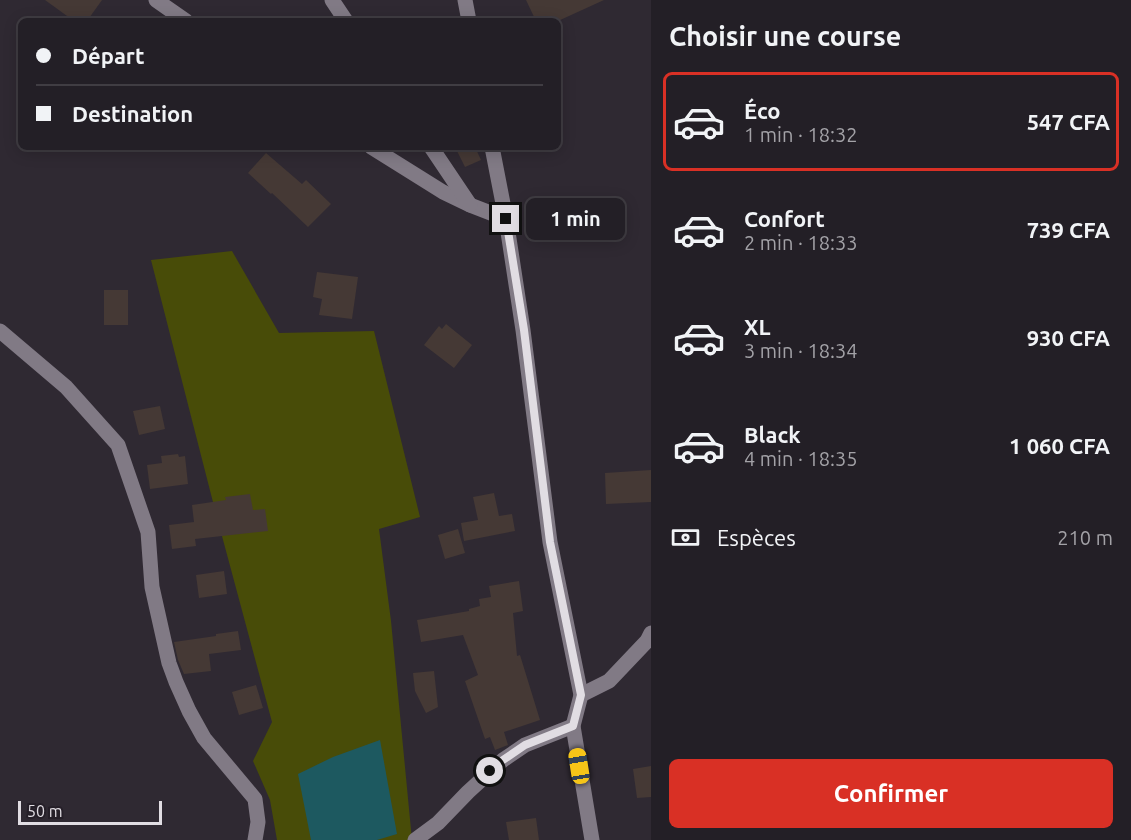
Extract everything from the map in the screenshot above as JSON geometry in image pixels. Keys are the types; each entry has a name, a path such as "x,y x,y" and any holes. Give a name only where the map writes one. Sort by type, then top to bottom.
{"street":[{"path":"156,0 182,18"},
{"path":"332,0 344,18"},
{"path":"465,0 468,18"},
{"path":"375,150 443,192 506,219"},
{"path":"433,150 470,205"},
{"path":"493,150 524,330 550,542 581,695 573,726 592,840"},
{"path":"0,331 66,387 118,446 148,532 152,587 169,663 189,711 204,738 255,799 258,822 255,840"},
{"path":"581,695 609,681 650,639"},
{"path":"414,840 438,824 503,760 525,745 573,726"}],"shaded area":[{"path":"232,251 279,333 374,331 420,517 379,529 391,621 412,840 277,840 270,800 253,761 272,722 151,260"}],"water":[{"path":"380,740 397,834 377,840 311,840 298,774 333,757"}],"building":[{"path":"45,0 102,0 89,18 70,18"},
{"path":"526,0 604,0 561,20 535,18"},
{"path":"456,150 476,150 481,160 465,167"},
{"path":"266,153 302,184 306,180 331,204 308,227 248,173"},
{"path":"317,272 358,277 352,319 319,315 322,299 313,297"},
{"path":"104,290 128,290 128,325 104,325"},
{"path":"446,324 472,345 454,368 424,345 439,326 442,329"},
{"path":"160,406 165,429 139,435 133,411"},
{"path":"178,454 179,457 185,456 188,484 150,489 147,465 162,463 161,456"},
{"path":"651,470 651,502 606,504 605,473"},
{"path":"494,493 499,516 512,514 515,531 464,541 461,523 478,520 473,497"},
{"path":"250,494 253,510 265,509 268,531 195,539 196,546 172,549 169,525 194,522 192,505"},
{"path":"458,529 465,553 445,559 438,535"},
{"path":"224,571 227,594 199,598 196,575"},
{"path":"519,581 523,611 513,613 517,656 520,655 540,720 504,732 508,745 495,750 490,737 485,739 465,681 478,675 463,635 421,642 417,620 469,611 469,609 480,606 479,599 491,597 489,586"},
{"path":"238,631 241,650 209,654 211,671 184,674 174,642"},
{"path":"434,671 438,707 426,713 415,691 413,673"},
{"path":"256,685 263,708 239,715 232,692"},
{"path":"651,766 651,797 637,798 633,769"},
{"path":"536,818 539,840 509,840 506,822"}],"route":[{"path":"490,771 525,745 573,726 581,695 550,542 524,330 506,219"}]}
